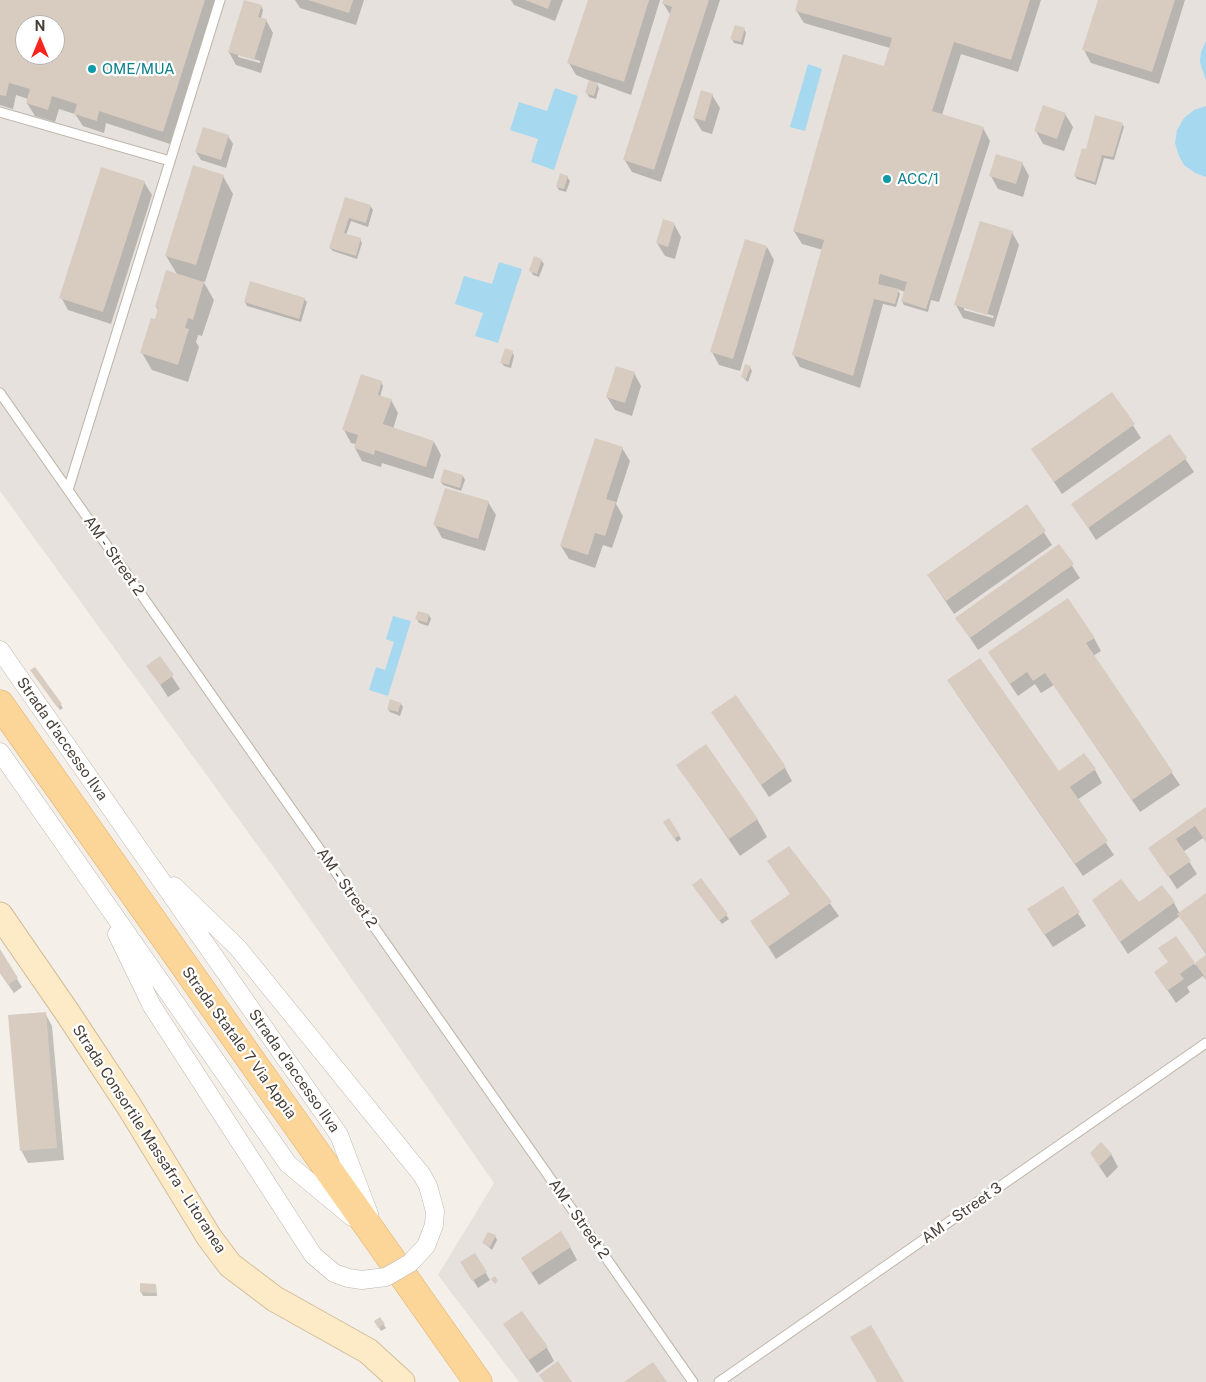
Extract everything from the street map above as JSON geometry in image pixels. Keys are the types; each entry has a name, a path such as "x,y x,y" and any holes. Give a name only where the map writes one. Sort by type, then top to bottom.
{"main road":[{"name":"Strada Statale 7 Via Appia","path":"0,704 130,891 478,1382"}],"street":[{"name":"Strada d'accesso Ilva","path":"0,650 339,1135 379,1240"},
{"path":"0,752 288,1164 379,1240"},
{"path":"92,884 152,1006 313,1255 334,1273 362,1280 386,1277 410,1263 426,1246 434,1226 435,1211 428,1186 422,1175 238,948 144,856"},
{"name":"Strada Consortile Massafra - Litoranea","path":"0,915 73,1020 129,1106 209,1237 230,1264 275,1299 330,1328 368,1351 402,1382"}],"lane":[{"path":"68,490 220,0"},
{"path":"0,112 170,161"},
{"name":"AM - Street 2","path":"0,393 693,1382"},
{"name":"AM - Street 3","path":"719,1382 1206,1043"}],"shaded area":[{"path":"0,0 1206,0 1206,1382 519,1382 438,1275 494,1183 285,883 0,491"}],"water":[{"path":"1206,41 1206,81 1200,62 1201,52"},
{"path":"808,64 822,69 805,131 790,127"},
{"path":"555,88 578,96 554,170 531,162 538,139 510,130 519,102 547,111"},
{"path":"1206,106 1206,177 1195,173 1184,165 1175,143 1177,130 1184,118 1194,110"},
{"path":"499,262 522,269 498,343 475,336 483,313 455,304 464,276 492,284"},
{"path":"393,616 411,621 388,696 369,690 376,667 385,670 394,642 386,639"}],"building":[{"name":"OME/MUA","path":"0,0 205,0 163,132 99,111 97,121 74,114 77,104 52,96 48,110 26,103 30,89 9,83 6,96 0,95"},
{"path":"244,0 262,5 258,17 267,19 254,60 228,52"},
{"path":"308,0 353,0 349,13"},
{"path":"525,0 551,0 548,9"},
{"path":"588,0 649,0 624,82 567,63"},
{"path":"663,0 709,0 654,170 623,160 672,7 662,3"},
{"name":"ACC/1","path":"798,0 1030,0 1011,60 954,42 932,111 984,127 926,309 901,301 907,282 880,274 878,284 899,289 895,304 874,299 853,376 792,355 824,240 793,231 843,54 884,66 892,38 795,11"},
{"path":"1098,0 1175,0 1152,72 1082,50"},
{"path":"735,25 745,28 741,42 730,39"},
{"path":"589,80 598,83 594,96 585,93"},
{"path":"701,90 713,94 705,121 693,118"},
{"path":"1043,105 1066,113 1057,139 1034,131"},
{"path":"1095,115 1123,123 1113,157 1102,155 1095,182 1074,176 1082,148 1086,149"},
{"path":"203,127 229,135 221,160 195,152"},
{"path":"996,154 1023,162 1016,184 989,176"},
{"path":"193,165 224,175 196,265 165,256"},
{"path":"101,167 145,181 103,312 59,298"},
{"path":"560,173 568,176 564,189 556,187"},
{"path":"345,197 371,205 366,223 349,218 344,233 361,238 356,256 329,248"},
{"path":"663,219 675,223 668,247 656,243"},
{"path":"980,221 1013,231 987,315 954,305"},
{"path":"745,239 767,246 733,359 710,352"},
{"path":"534,256 542,259 537,274 529,271"},
{"path":"166,270 204,282 193,320 188,318 185,328 189,329 178,365 140,353 151,318 155,319 158,308 155,307"},
{"path":"250,281 305,298 299,319 244,302"},
{"path":"505,348 513,351 509,365 500,363"},
{"path":"745,364 751,366 746,379 741,377"},
{"path":"616,366 635,372 625,403 606,397"},
{"path":"361,374 382,381 378,395 392,399 383,424 434,441 426,467 375,450 374,455 354,448 358,435 342,430"},
{"path":"1112,392 1135,424 1054,482 1031,449"},
{"path":"1170,434 1187,458 1088,528 1071,504"},
{"path":"595,438 623,447 606,499 616,502 605,536 595,533 588,555 560,546"},
{"path":"444,469 463,475 460,488 440,482"},
{"path":"445,488 489,501 478,539 433,525"},
{"path":"1027,504 1046,531 946,601 927,575"},
{"path":"1059,544 1074,564 970,638 955,618"},
{"path":"1068,598 1095,638 1086,643 1173,772 1132,800 1045,673 1033,681 1027,672 1010,684 988,652"},
{"path":"418,611 429,614 427,623 415,619"},
{"path":"160,656 174,675 160,685 146,666"},
{"path":"980,658 1059,771 1084,753 1096,769 1070,787 1108,841 1075,864 947,680"},
{"path":"35,667 62,704 57,707 30,670"},
{"path":"736,695 786,767 761,785 711,712"},
{"path":"390,699 401,703 398,712 387,709"},
{"path":"706,744 758,819 729,839 676,765"},
{"path":"1206,807 1206,842 1195,826 1176,839 1191,861 1168,877 1148,848"},
{"path":"669,818 680,835 674,839 663,822"},
{"path":"789,846 832,902 768,947 750,921 790,894 767,861"},
{"path":"701,878 728,914 719,921 692,885"},
{"path":"1121,879 1139,902 1162,885 1175,902 1120,942 1092,900"},
{"path":"1063,886 1080,912 1044,935 1027,909"},
{"path":"1206,893 1206,953 1177,914"},
{"path":"1176,936 1195,963 1180,974 1184,979 1167,991 1154,972 1168,962 1158,948"},
{"path":"0,949 18,978 8,985 0,973"},
{"path":"1206,955 1206,979 1195,963"},
{"path":"46,1012 57,1148 20,1151 8,1015"},
{"path":"1101,1142 1112,1154 1099,1166 1090,1153"},
{"path":"561,1231 571,1247 531,1273 521,1258"},
{"path":"488,1232 496,1235 490,1247 482,1243"},
{"path":"475,1253 487,1272 472,1281 460,1262"},
{"path":"495,1276 498,1281 495,1284 491,1279"},
{"path":"140,1283 156,1284 156,1293 140,1292"},
{"path":"522,1311 548,1347 529,1360 503,1324"},
{"path":"380,1317 385,1324 378,1328 374,1321"},
{"path":"871,1325 904,1382 877,1382 850,1337"},
{"path":"558,1361 572,1382 544,1382 539,1375"},
{"path":"653,1362 667,1382 624,1382"}],"place":[{"name":"OME/MUA","path":"92,69"},
{"name":"ACC/1","path":"887,179"}]}
